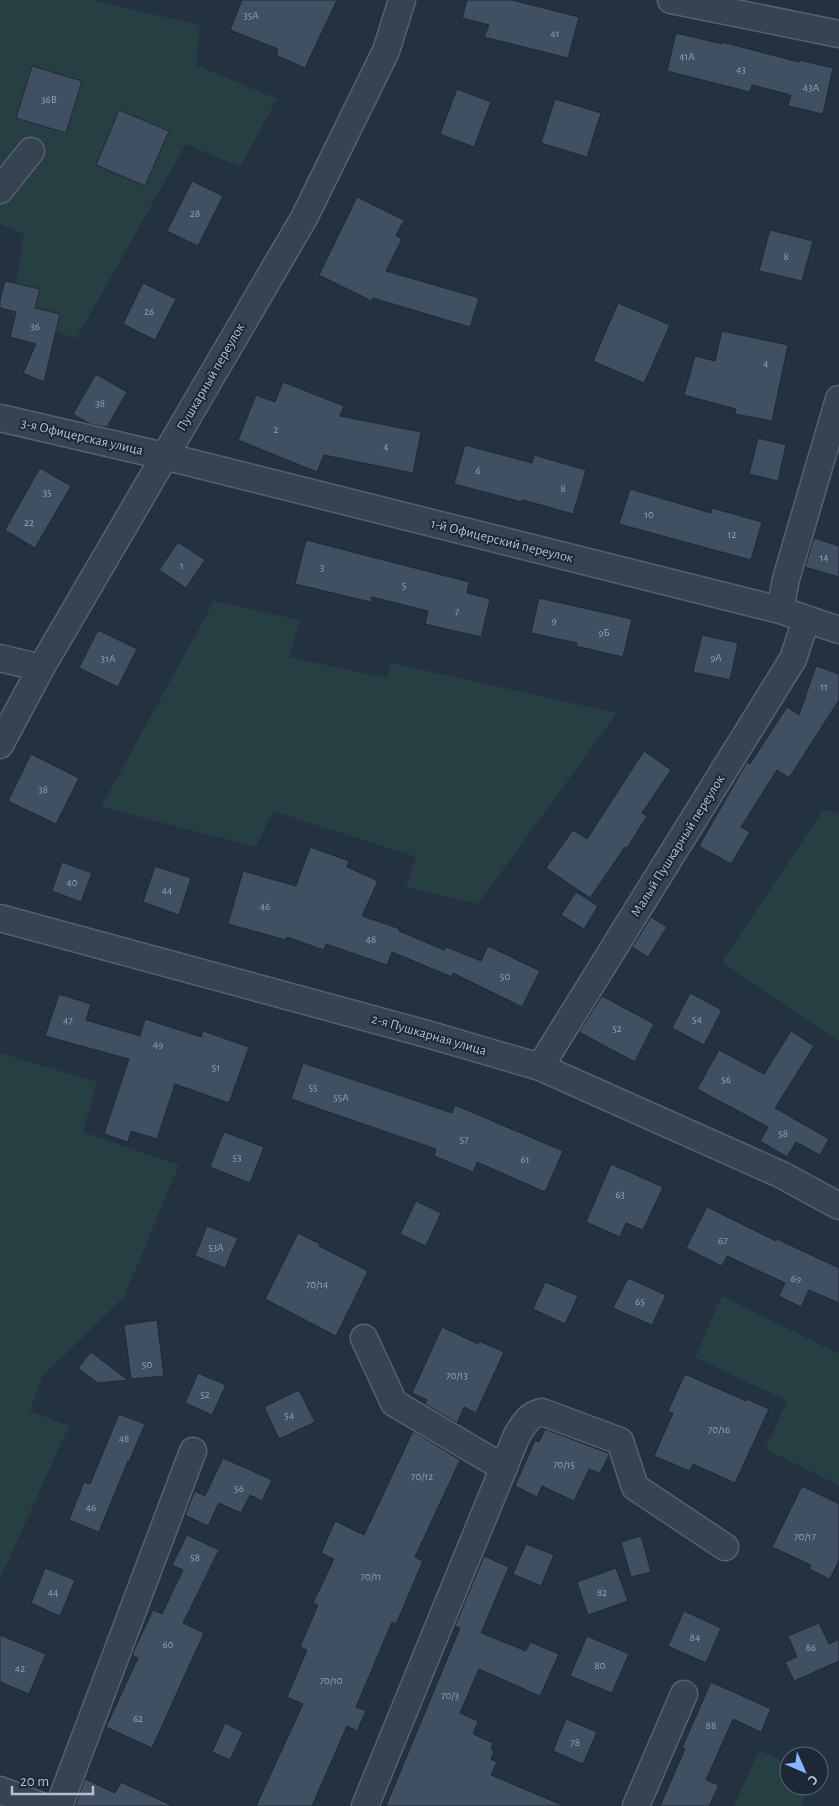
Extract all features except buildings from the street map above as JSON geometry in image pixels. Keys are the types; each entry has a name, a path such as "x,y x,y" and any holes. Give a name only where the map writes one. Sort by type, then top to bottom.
{"street":[{"name":"Пушкарный переулок","path":"0,745 41,668 299,226 386,51 402,0"},
{"path":"671,0 839,34"},
{"path":"0,190 31,151"},
{"path":"780,610 786,579 839,399"},
{"name":"3-я Офицерская улица","path":"0,418 164,456"},
{"name":"1-й Офицерский переулок","path":"164,456 780,610 839,630"},
{"name":"Малый Пушкарный переулок","path":"540,1068 793,659 806,620"},
{"path":"0,658 41,668"},
{"name":"2-я Пушкарная улица","path":"0,918 427,1034 540,1068 782,1175 839,1206"},
{"path":"364,1338 394,1403 504,1468"},
{"path":"365,1806 517,1435 528,1419 542,1412 620,1442 635,1487 725,1547"},
{"path":"59,1806 193,1451"},
{"path":"636,1806 684,1694"},
{"path":"0,1790 41,1806"}],"green space":[{"path":"0,0 91,0 200,25 196,65 277,99 240,167 186,144 76,339 11,313 24,234 0,224"},
{"path":"214,601 300,620 289,657 386,678 391,663 617,713 478,904 406,887 416,857 273,811 256,847 101,807"},
{"path":"824,809 839,814 839,1041 722,962"},
{"path":"0,1053 97,1082 83,1132 179,1165 124,1297 42,1377 30,1411 69,1426 0,1579"},
{"path":"722,1296 839,1354 839,1485 765,1449 787,1401 695,1357"},
{"path":"759,1750 779,1759 779,1796 805,1796 802,1806 734,1806"}]}
